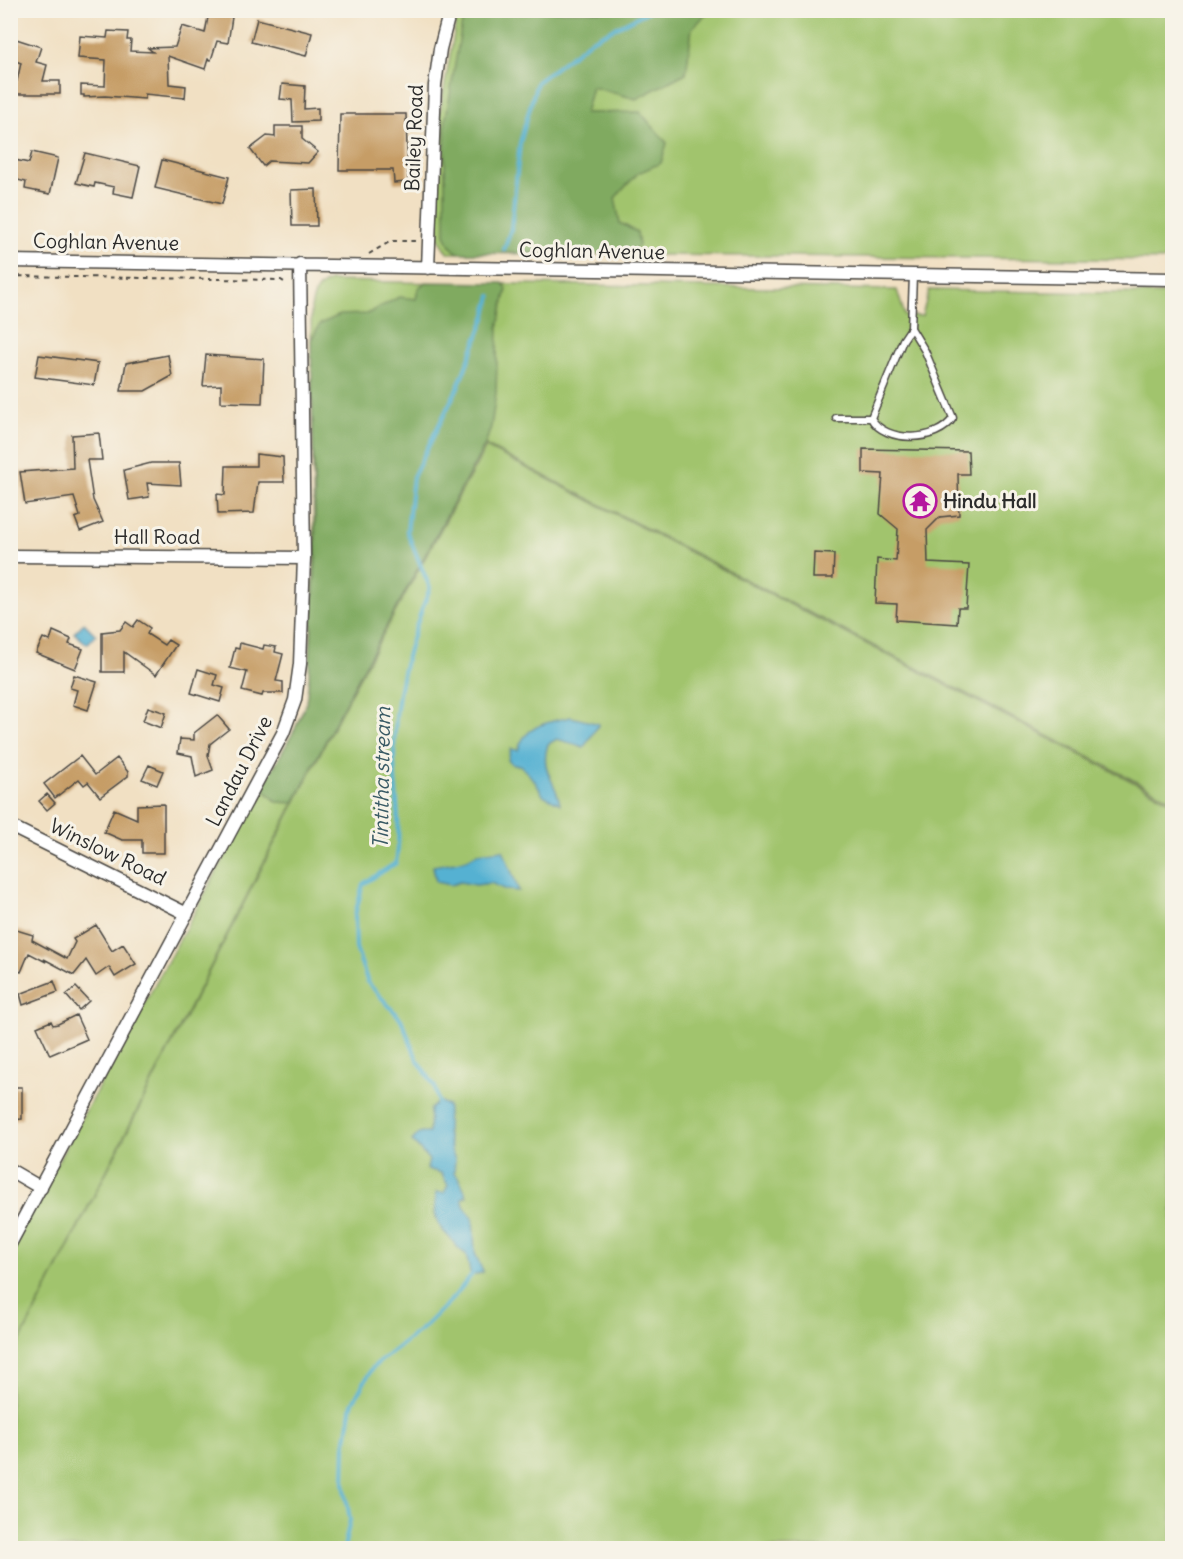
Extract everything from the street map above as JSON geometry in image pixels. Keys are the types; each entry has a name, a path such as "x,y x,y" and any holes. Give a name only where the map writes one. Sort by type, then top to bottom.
{"street":[{"name":"Bailey Road","path":"428,268 434,95 440,49 450,10"},
{"name":"Coghlan Avenue","path":"10,261 1173,279"},
{"name":"Landau Drive","path":"10,1244 283,734 295,700 300,664 304,558 300,264"},
{"name":"Hall Road","path":"10,556 304,558"},
{"name":"Winslow Road","path":"10,826 188,914"},
{"path":"10,1170 41,1188"}],"lane":[{"path":"911,328 925,351 953,418 947,427 929,435 908,437 888,433 875,426 871,418 903,340 911,328 913,275"},
{"path":"836,418 871,418"}],"path":[{"path":"10,276 280,280 293,289"}],"green space":[{"path":"458,11 1172,11 1172,260 448,253 439,239 438,228 438,123"},
{"path":"464,11 710,11 692,28 686,73 636,99 592,87 585,113 640,112 667,143 661,163 638,173 615,198 620,223 637,232 639,246 628,254 458,253 450,246 445,234 445,124"},
{"path":"330,281 897,290 905,316 922,316 929,290 1172,294 1172,800 485,445 349,695 11,1358 11,1247 295,729 306,703 314,558 311,308 316,291"},
{"path":"425,282 503,283 507,289 498,328 496,393 491,427 485,445 349,695 294,803 277,802 262,788 295,729 306,703 309,677 316,557 311,340 320,324 340,315 367,314 399,297 416,299 418,289"},
{"path":"486,447 1172,802 1172,1548 11,1548 10,1361 350,695"}],"water":[{"path":"84,623 96,635 87,644 74,633"},
{"path":"571,717 599,724 584,747 557,739 548,744 547,769 560,804 543,795 534,780 520,765 513,765 508,760 511,749 518,750 521,742 532,730 546,723"},
{"path":"503,850 519,891 506,890 491,883 476,885 460,882 451,885 436,882 433,866 466,860 478,853"},
{"path":"439,1101 448,1106 447,1132 455,1159 454,1173 467,1196 462,1198 464,1206 473,1219 475,1253 483,1272 471,1276 466,1254 437,1222 436,1192 444,1193 448,1185 441,1173 427,1169 429,1160 412,1141 419,1133 429,1133 430,1109"}],"building":[{"path":"209,12 232,17 228,43 217,41 211,60 208,59 205,69 168,56 169,84 186,86 185,98 145,94 145,99 84,97 81,95 81,85 105,86 106,60 78,58 80,36 107,38 108,31 128,32 127,40 131,40 130,51 153,52 148,48 175,47 182,26 205,33"},
{"path":"257,19 312,33 306,56 251,42"},
{"path":"10,37 41,47 36,62 47,65 43,81 60,81 60,94 10,94 10,81 17,81 21,63 10,59"},
{"path":"282,84 305,86 304,109 318,108 318,121 293,122 292,100 280,99"},
{"path":"340,114 406,114 408,182 394,183 393,170 339,170"},
{"path":"275,126 302,126 302,139 318,152 308,163 269,161 263,166 250,149 267,136 275,137"},
{"path":"32,152 58,158 50,194 25,189 26,182 10,178 10,159 29,163"},
{"path":"85,153 140,166 133,197 113,193 114,187 95,183 94,187 76,183"},
{"path":"162,160 229,177 222,204 155,188"},
{"path":"316,189 317,226 292,226 291,190"},
{"path":"39,355 98,363 94,385 35,377"},
{"path":"168,355 172,376 145,391 121,391 126,363"},
{"path":"206,355 264,359 262,403 221,402 221,385 203,386"},
{"path":"99,433 102,460 87,460 93,500 103,522 80,531 75,518 80,516 74,497 25,504 20,472 73,468 72,435"},
{"path":"863,449 968,451 969,474 958,474 959,515 940,517 927,530 928,563 969,565 966,608 958,608 957,624 896,620 897,604 875,603 877,559 896,561 898,529 880,514 883,474 863,473"},
{"path":"256,454 283,457 284,482 258,482 254,513 218,514 217,494 225,495 226,466 256,466"},
{"path":"151,463 179,463 181,485 147,483 149,497 129,500 124,470"},
{"path":"814,553 834,554 833,578 813,578"},
{"path":"138,620 150,628 147,634 164,645 168,640 176,645 156,675 124,652 124,672 102,672 102,632 120,630 126,622 133,627"},
{"path":"53,631 71,639 69,644 83,649 75,669 36,653 43,638 50,641"},
{"path":"240,643 263,649 264,645 276,647 275,652 283,654 276,681 283,682 283,693 263,693 262,696 242,691 247,672 230,668 235,648 239,649"},
{"path":"198,669 217,675 214,685 224,688 220,702 191,693"},
{"path":"74,675 97,682 88,710 73,705 77,690 70,688"},
{"path":"148,707 166,713 161,728 143,721"},
{"path":"217,715 229,729 210,744 208,756 213,770 196,777 192,756 178,753 180,739 194,740 194,733"},
{"path":"80,756 95,775 117,758 128,772 128,776 100,797 88,782 84,785 79,779 55,798 44,784"},
{"path":"149,765 163,771 157,785 142,779"},
{"path":"47,794 55,803 47,810 39,801"},
{"path":"164,804 164,853 142,853 142,840 122,840 104,832 114,809 137,819 137,805"},
{"path":"96,925 112,951 123,944 136,964 115,977 109,967 96,976 86,960 74,975 29,953 21,972 10,968 10,928 33,935 32,940 67,959 75,942 73,939"},
{"path":"54,981 58,992 23,1005 20,994"},
{"path":"76,987 89,1001 79,1010 66,995"},
{"path":"76,1015 87,1039 50,1055 37,1027 51,1021 53,1025 58,1024"},
{"path":"10,1087 22,1087 22,1119 10,1120"}],"waterway":[{"path":"504,250 511,229 520,143 537,82 593,39 651,10"},
{"name":"Tintitha stream","path":"439,1106 435,1087 417,1059 401,1019 368,983 356,948 355,915 363,884 396,863 398,850 394,758 396,713 403,671 430,588 407,532 413,477 458,387 485,318 491,296"},
{"name":"Tintitha stream","path":"344,1548 350,1520 344,1483 345,1446 352,1404 373,1367 425,1326 454,1297 473,1273"}],"place":[{"name":"Hindu Hall","path":"920,501"}]}
